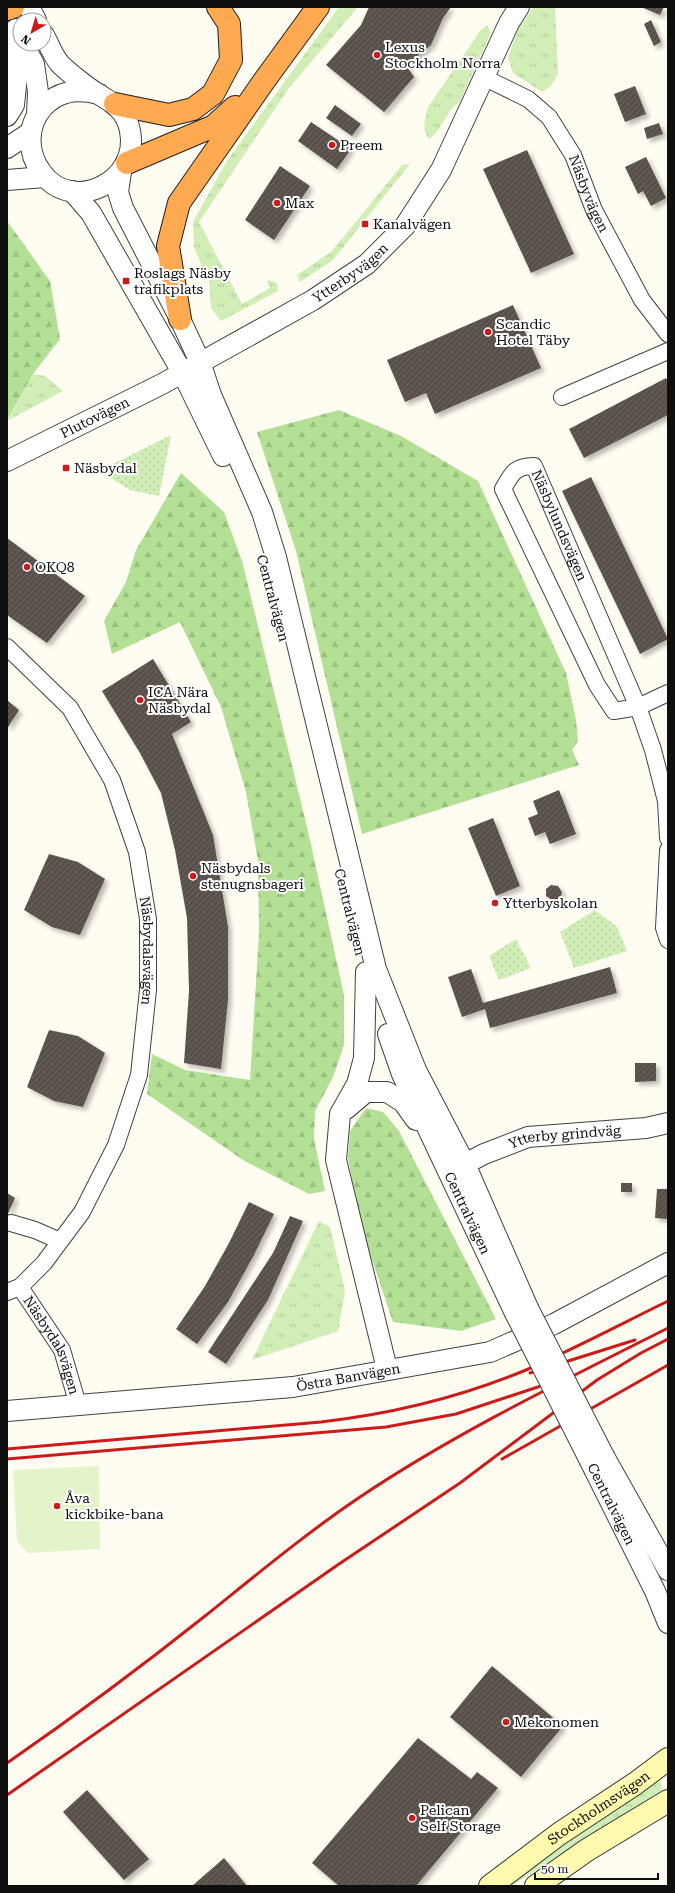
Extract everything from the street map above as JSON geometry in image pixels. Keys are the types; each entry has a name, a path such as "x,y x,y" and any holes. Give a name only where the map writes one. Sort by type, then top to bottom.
{"highway":[{"path":"7,9 13,7"},
{"path":"107,99 169,115 193,109 213,94 231,60 229,24 218,7"},
{"path":"180,319 168,246 179,203 264,81 318,7"},
{"path":"124,167 214,126 264,81"}],"main road":[{"name":"Stockholmsvägen","path":"490,1886 559,1834 636,1783 668,1759"},
{"name":"Stockholmsvägen","path":"536,1886 587,1850 668,1802"}],"street":[{"name":"Ytterbyvägen","path":"182,372 313,300 367,264 405,226 441,170 510,23 519,7"},
{"name":"Centralvägen","path":"52,49 60,63 107,99 125,116 130,132 131,147 118,192 123,208 180,319 200,362 211,395 262,512 276,557 376,969 456,1165 521,1310 597,1459 668,1623"},
{"path":"7,116 14,105 18,66 18,52"},
{"name":"Centralvägen","path":"28,52 34,64 38,92 30,148 35,164 45,177 57,186 72,191 86,192 111,182 124,167"},
{"name":"Näsbyvägen","path":"485,78 528,99 549,117 573,155 594,210 642,300 668,334"},
{"path":"7,148 34,123 49,101 64,93 81,90 107,99"},
{"path":"7,180 45,177"},
{"name":"Centralvägen","path":"72,191 91,213 182,372 198,402 251,519 300,698 327,824 366,972 402,1074 456,1165"},
{"path":"562,397 668,351"},
{"name":"Plutovägen","path":"7,461 162,384 182,372"},
{"name":"Näsbylundsvägen","path":"638,707 614,711 597,685 503,489 512,472 524,466 534,466 638,707 653,750 666,800 668,838"},
{"name":"Näsbydalsvägen","path":"7,647 70,708 112,780 137,852 148,919 148,990 139,1075 116,1145 82,1212 44,1262 14,1290 62,1350 78,1405"},
{"path":"638,707 668,693"},
{"path":"668,850 664,928 668,940"},
{"path":"366,972 364,1058 357,1084 340,1114 336,1160 387,1369"},
{"path":"340,1114 366,1092 386,1092 403,1102 456,1165"},
{"name":"Ytterby grindväg","path":"456,1165 528,1137 646,1128 668,1123"},
{"path":"11,1223 36,1230 60,1241"},
{"name":"Östra Banvägen","path":"7,1411 293,1387 387,1369 490,1352 554,1324 668,1264"},
{"name":"Centralvägen","path":"597,1459 668,1570"}],"green space":[{"path":"339,7 358,7 289,88 199,222 242,304 270,288 267,280 273,281 277,284 278,291 221,321 211,308 209,281 194,248 193,222 228,159"},
{"path":"533,7 555,7 558,74 550,87 542,92 513,73 508,57 517,32"},
{"path":"487,25 491,33 459,103 454,106 438,130 429,139 424,128 428,107 480,31"},
{"path":"410,164 333,260 300,282 297,275 331,252 402,165"},
{"path":"7,221 50,281 60,339 33,374 7,420"},
{"path":"33,374 45,376 63,391 7,421"},
{"path":"339,410 401,436 478,481 566,673 576,720 578,741 572,750 579,765 362,834 296,551 257,432"},
{"path":"171,435 159,496 130,490 99,471"},
{"path":"181,473 224,512 242,561 307,827 344,995 344,1045 333,1077 315,1111 314,1139 325,1191 309,1194 243,1160 147,1094 152,1054 185,1070 250,1080 259,933 258,861 246,792 221,707 180,622 112,654 104,621 126,582 136,550"},
{"path":"595,910 617,927 627,951 574,968 560,932"},
{"path":"516,939 531,968 499,980 489,956"},
{"path":"366,1108 383,1112 399,1131 496,1319 461,1331 393,1322 362,1230 348,1158 350,1131"},
{"path":"319,1221 330,1227 345,1291 338,1331 252,1360"},
{"name":"Åva kickbike-bana","path":"99,1466 100,1549 28,1553 17,1541 13,1470"},
{"path":"660,1778 662,1790 511,1886 508,1886 545,1858"}],"building":[{"name":"Lexus Stockholm Norra","path":"369,7 451,7 443,18 431,45 406,65 414,77 384,112 326,65 361,25"},
{"path":"641,7 664,7 660,15"},
{"path":"651,20 661,42 654,46 644,24"},
{"path":"635,86 646,114 625,122 614,94"},
{"path":"335,105 361,124 352,136 326,118"},
{"path":"311,122 351,149 337,169 298,141"},
{"path":"659,123 663,134 647,139 644,128"},
{"path":"527,150 574,254 531,273 483,169"},
{"path":"646,157 666,198 651,206 643,191 638,194 625,167"},
{"name":"Max","path":"280,166 310,186 274,240 245,220"},
{"name":"Scandic Hotel Täby","path":"513,305 541,368 435,414 426,393 405,402 387,360"},
{"path":"666,378 668,381 668,415 584,458 569,429"},
{"path":"591,477 668,639 640,654 562,491"},
{"name":"OKQ8","path":"7,538 85,596 47,643 7,615"},
{"path":"153,659 191,722 172,734 213,835 228,927 228,1000 221,1069 184,1063 189,991 187,918 175,850 161,793 140,753 102,691"},
{"path":"7,700 19,710 7,729"},
{"path":"559,790 576,834 550,844 545,832 535,836 528,818 538,814 533,801"},
{"path":"493,818 520,886 496,896 468,828"},
{"path":"49,854 78,862 105,879 80,935 52,927 24,910"},
{"path":"551,885 558,886 562,892 560,898 553,901 546,896 546,889"},
{"path":"610,967 617,993 490,1028 485,1009 462,1017 448,977 471,969 483,1003"},
{"path":"49,1030 78,1036 105,1053 83,1107 54,1101 27,1087"},
{"path":"635,1063 656,1063 656,1081 635,1082"},
{"path":"621,1183 632,1183 632,1192 621,1192"},
{"path":"657,1189 668,1189 668,1219 655,1218"},
{"path":"7,1193 15,1198 7,1216"},
{"path":"249,1202 274,1214 254,1255 228,1302 197,1344 176,1329 205,1286 229,1243"},
{"path":"290,1216 303,1221 268,1300 226,1364 208,1352 273,1253"},
{"name":"Mekonomen","path":"492,1666 563,1726 521,1777 450,1717"},
{"name":"Pelican Self Storage","path":"418,1738 471,1779 477,1772 498,1788 416,1886 339,1886 312,1863"},
{"path":"87,1790 149,1859 124,1880 63,1812"},
{"path":"224,1858 247,1886 192,1886"}],"railway":[{"path":"7,1449 321,1422 347,1419 399,1409 451,1396 501,1380 526,1370 668,1301"},
{"path":"7,1763 132,1673 299,1541 357,1499 394,1475 471,1430 549,1388 668,1328"},
{"path":"7,1795 339,1564 460,1483 597,1380 641,1353 668,1339"},
{"path":"530,1373 635,1340"},
{"path":"502,1459 668,1365"},
{"path":"7,1459 386,1427 456,1414 550,1383"}],"place":[{"name":"Lexus Stockholm Norra","path":"377,55"},
{"name":"Preem","path":"332,145"},
{"name":"Max","path":"277,203"},
{"name":"Kanalvägen","path":"365,224"},
{"name":"Roslags Näsby trafikplats","path":"126,281"},
{"name":"Scandic Hotel Täby","path":"488,332"},
{"name":"Näsbydal","path":"66,468"},
{"name":"OKQ8","path":"27,567"},
{"name":"ICA Nära Näsbydal","path":"140,700"},
{"name":"Näsbydals stenugnsbageri","path":"193,876"},
{"name":"Ytterbyskolan","path":"495,903"},
{"name":"Åva kickbike-bana","path":"57,1506"},
{"name":"Mekonomen","path":"506,1722"},
{"name":"Pelican Self Storage","path":"412,1818"}]}
